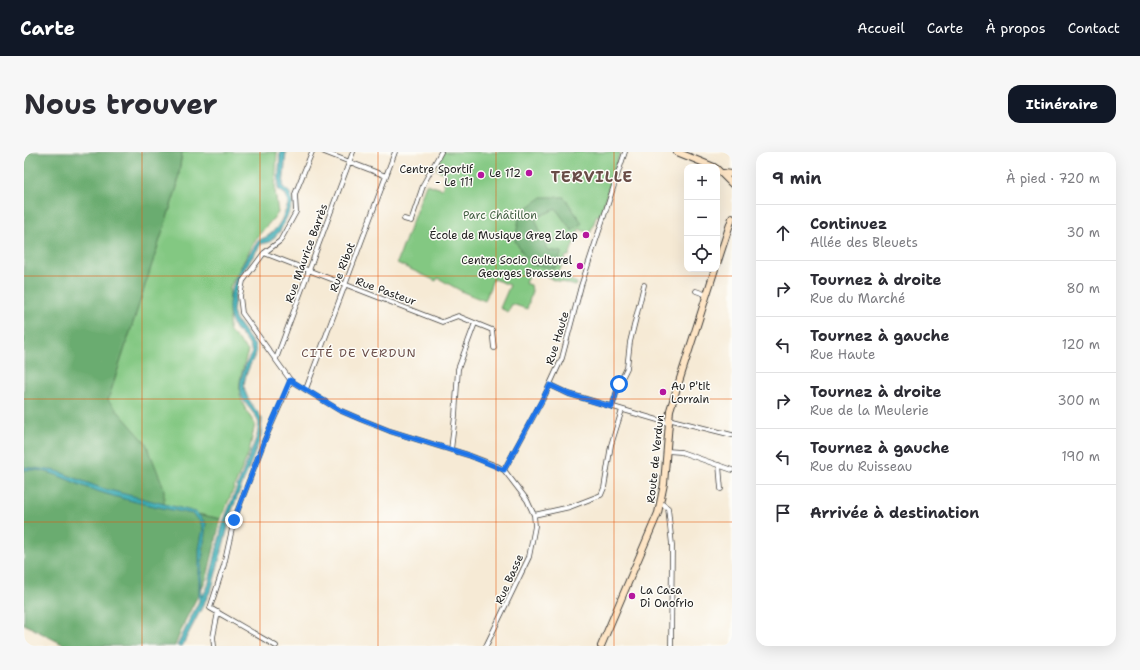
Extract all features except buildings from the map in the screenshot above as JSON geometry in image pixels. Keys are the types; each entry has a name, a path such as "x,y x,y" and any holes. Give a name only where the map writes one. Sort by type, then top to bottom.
{"main road":[{"path":"678,152 707,164"},
{"path":"720,171 732,182"},
{"path":"723,173 732,174"},
{"path":"720,255 732,218"},
{"name":"Route de Verdun","path":"601,646 661,503 667,451 668,421 714,272"}],"street":[{"path":"312,152 295,194 296,212 280,241 264,253 243,281 240,306 242,313 254,331 290,380 339,410 360,419 390,431 451,450 504,470 527,500 534,515 570,507 601,495 604,488 611,445 622,410"},
{"path":"324,152 386,176"},
{"name":"Rue Maurice Barrès","path":"276,359 353,152"},
{"name":"Rue Ribot","path":"306,389 395,152"},
{"path":"435,152 438,158"},
{"path":"404,219 411,221 424,183 441,152"},
{"name":"Rue Haute","path":"504,470 550,385 562,358 581,286 625,152"},
{"name":"Rue Pasteur","path":"264,253 308,272 442,322 458,316 476,323"},
{"path":"612,407 626,368 630,342 644,285"},
{"path":"696,291 707,295"},
{"path":"451,450 458,369 476,323 492,330 494,348"},
{"path":"276,646 210,608 224,565 234,520 265,439 290,380"},
{"path":"550,385 569,394 622,410 732,435"},
{"path":"667,451 681,452 732,470"},
{"path":"719,465 721,489"},
{"path":"661,503 668,508 672,545 670,646"},
{"name":"Rue Basse","path":"486,646 529,558 535,526 534,515"},
{"path":"214,646 213,637 218,612"}],"green space":[{"path":"24,152 182,152 177,187 108,400 146,443 164,488 164,507 221,519 207,578 185,621 175,646 66,646 24,624"},
{"path":"182,152 277,152 275,191 278,213 257,237 230,287 229,330 248,351 240,381 240,396 255,424 249,452 221,519 164,507 108,400 177,187"},
{"name":"Parc Châtillon","path":"443,152 620,152 600,216 597,215 590,233 579,229 569,256 566,256 558,274 577,283 576,286 551,279 544,276 544,274 531,270 525,283 531,285 532,291 527,309 512,304 508,312 500,308 510,285 493,279 485,301 463,292 438,278 436,281 397,263 426,184 442,189 447,174 437,170"},
{"path":"542,197 564,197 582,223 572,231 556,209 535,218 547,250 562,252 555,268 530,265 515,241 520,213"}],"water":[{"path":"280,152 286,152 283,187 290,193 293,204 280,231 270,242 261,244 242,273 236,290 233,311 235,319 255,346 256,353 247,373 244,387 249,400 262,418 261,437 227,523 228,527 212,588 182,646 177,646 199,601 199,549 203,528 200,521 192,514 114,496 88,488 57,475 41,471 24,470 24,467 57,471 101,488 196,512 206,523 201,573 202,597 208,586 223,523 257,436 259,423 244,401 240,389 240,383 246,364 252,353 251,348 233,325 229,315 229,304 231,292 240,269 259,240 265,238 278,226 288,204 286,195 278,189"}],"waterway":[{"path":"235,294 240,276"}],"place":[{"name":"Le 112","path":"529,173"},
{"name":"Centre Sportif - Le 111","path":"481,175"},
{"name":"École de Musique Greg Zlap","path":"586,235"},
{"name":"Centre Socio Culturel Georges Brassens","path":"580,266"},
{"name":"Au P'tit Lorrain","path":"663,392"},
{"name":"La Casa Di Onofrio","path":"632,596"}],"district":[{"name":"TERVILLE","path":"592,177"},
{"name":"CITÉ DE VERDUN","path":"359,353"}],"route":[{"path":"234,520 265,439 290,380 339,410 360,419 390,431 468,455 504,470 550,385 569,394 612,407 619,384"}]}
